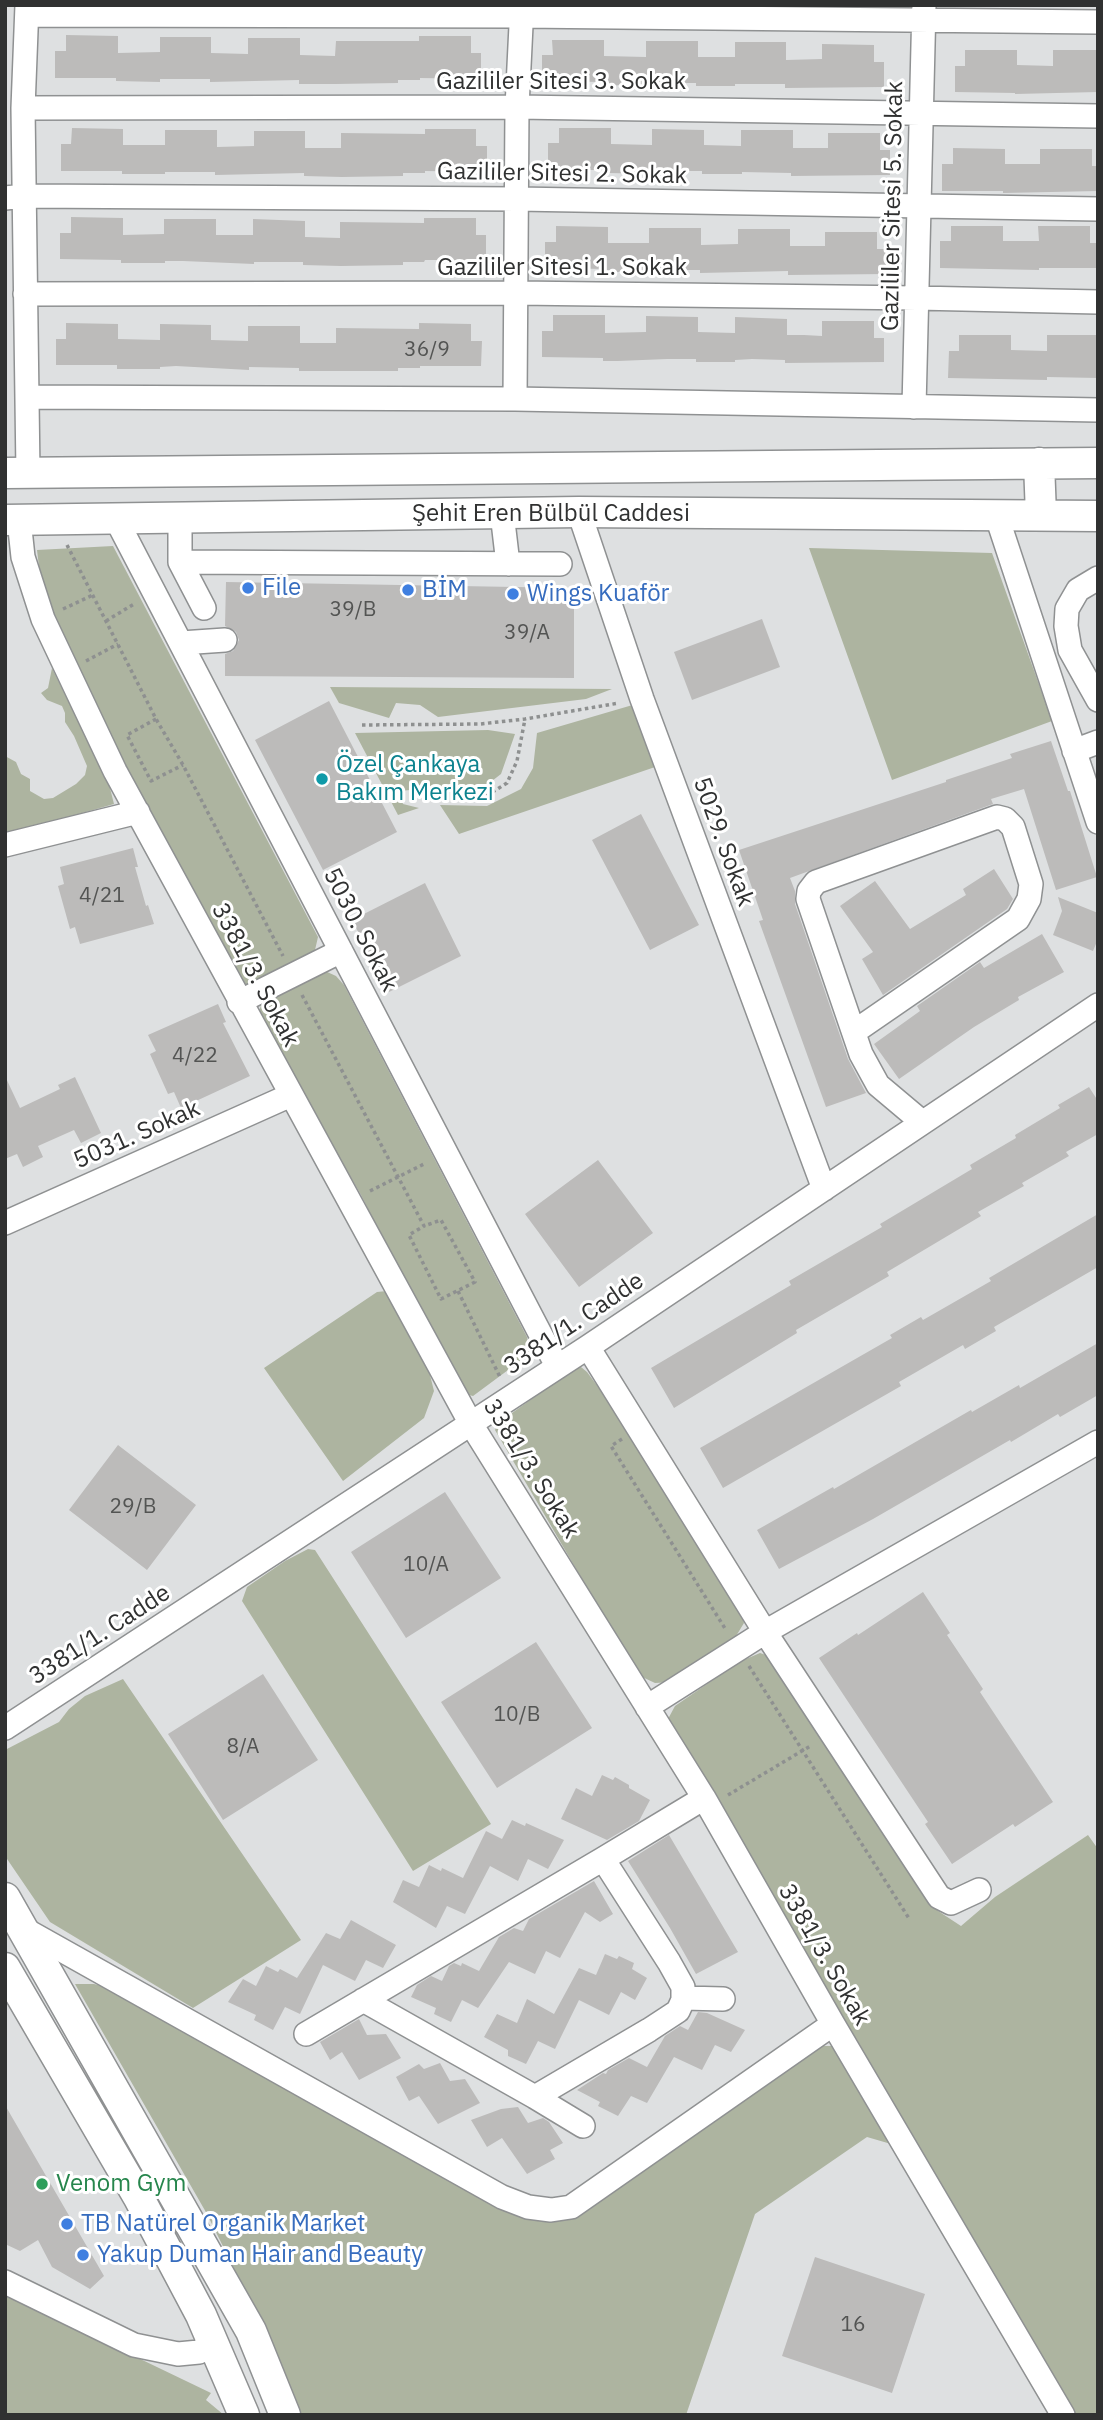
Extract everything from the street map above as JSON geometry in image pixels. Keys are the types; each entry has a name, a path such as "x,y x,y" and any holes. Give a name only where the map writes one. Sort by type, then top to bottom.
{"main road":[{"path":"1040,463 1041,515"},
{"name":"Şehit Eren Bülbül Caddesi","path":"17,473 1098,463"},
{"path":"17,473 54,519"},
{"name":"Şehit Eren Bülbül Caddesi","path":"12,520 579,512 1098,516"},
{"path":"5,1898 251,2331 285,2415"},
{"path":"5,1968 139,2198 214,2343 244,2415"}],"street":[{"path":"17,473 28,397 25,294 15,197 23,108 27,10 923,13 1098,22"},
{"path":"515,400 517,107 522,11"},
{"name":"Gazililer Sitesi 5. Sokak","path":"914,407 923,13"},
{"name":"Gazililer Sitesi 3. Sokak","path":"23,108 517,107 1098,116"},
{"name":"Gazililer Sitesi 2. Sokak","path":"15,197 517,199 1098,209"},
{"name":"Gazililer Sitesi 1. Sokak","path":"25,294 517,293 1098,302"},
{"path":"28,397 515,400 1098,410"},
{"name":"5029. Sokak","path":"579,512 642,699 824,1189"},
{"path":"502,513 508,564"},
{"path":"996,514 1098,822"},
{"name":"5030. Sokak","path":"116,519 557,1366"},
{"path":"180,519 180,562 204,608"},
{"name":"3381/3. Sokak","path":"12,520 43,619 115,771 471,1424 648,1707 710,1799 833,2024 1063,2415"},
{"path":"180,562 560,564"},
{"path":"1098,578 1078,590 1067,609 1066,626 1070,650 1098,700"},
{"path":"181,643 225,640"},
{"path":"1074,751 1098,742"},
{"path":"5,845 138,812"},
{"path":"854,1032 1018,919 1029,898 1031,884 1013,827 1005,819 997,817 816,882 809,891 808,899 861,1054 878,1085 922,1122"},
{"path":"239,1002 341,951"},
{"name":"3381/1. Cadde","path":"5,1728 588,1347 1098,1005"},
{"name":"5031. Sokak","path":"5,1223 290,1095"},
{"path":"588,1347 651,1438 765,1632 939,1896 951,1903 979,1891"},
{"path":"648,1707 765,1632 1098,1442"},
{"path":"306,2034 710,1799"},
{"path":"535,2097 667,2019 678,2011 684,1998 683,1987 669,1962 603,1859"},
{"path":"24,1929 502,2197 528,2207 551,2210 571,2207 833,2024"},
{"path":"684,1998 723,1999"},
{"path":"363,2000 583,2126"},
{"path":"5,2282 134,2345 178,2354 199,2352 214,2343"}],"path":[{"path":"69,548 156,719 183,765 424,1226"},
{"path":"106,621 154,591"},
{"path":"43,619 93,595"},
{"path":"68,671 118,644"},
{"path":"362,725 480,724 642,699"},
{"path":"156,719 127,735 151,781 183,765"},
{"path":"410,794 484,798 507,783 517,761 525,719"},
{"path":"349,1201 447,1154"},
{"path":"441,1220 475,1282 442,1299 410,1235 424,1226 441,1220"},
{"path":"458,1291 500,1377"},
{"path":"651,1438 611,1446 910,1920"},
{"path":"710,1799 813,1745"}],"green space":[{"path":"113,546 318,937 310,957 246,989 124,770 42,592 37,550"},
{"path":"809,548 992,553 1052,721 892,780"},
{"path":"52,668 109,784 114,804 5,835 5,756 16,762 21,774 30,779 30,791 44,799 53,798 85,775 87,766 65,722 62,706 47,700 41,693 48,688"},
{"path":"330,687 612,689 586,699 438,717 420,705 396,703 389,718 339,703"},
{"path":"636,704 658,766 459,834 440,805 487,806 521,789 533,768 537,733"},
{"path":"488,730 515,734 501,774 479,791 436,788 398,791 403,804 419,808 398,815 355,733"},
{"path":"325,971 336,976 344,985 527,1337 530,1349 527,1356 473,1396 461,1393 361,1195 258,1016 261,1005 285,987"},
{"path":"387,1291 430,1375 434,1391 424,1418 343,1481 264,1368 377,1292"},
{"path":"581,1367 616,1411 629,1435 643,1452 741,1612 744,1623 733,1641 672,1682 655,1683 638,1675 495,1430 498,1423 575,1368"},
{"path":"308,1549 315,1550 491,1824 413,1871 242,1601 247,1587"},
{"path":"760,1653 769,1656 931,1901 932,1907 961,1926 995,1897 1088,1835 1098,1849 1098,2415 1074,2415 668,1719 675,1706 739,1662"},
{"path":"123,1679 301,1940 193,2008 50,1922 5,1856 5,1750 59,1722 69,1709 85,1696"},
{"path":"75,1984 94,1984 118,1990 551,2220 578,2216 820,2046 835,2046 891,2144 867,2137 755,2214 686,2415 297,2415 262,2325 207,2214"},
{"path":"5,2294 211,2393 206,2400 224,2415 5,2415"}],"building":[{"path":"66,35 118,36 118,53 160,52 160,37 211,37 211,53 248,54 248,38 300,38 300,55 335,56 336,41 419,41 419,36 471,36 471,53 481,53 481,79 420,78 398,80 398,83 299,84 299,80 210,82 210,79 160,79 160,82 116,81 116,78 55,78 55,51 66,51"},
{"path":"552,40 604,40 604,56 646,57 646,41 698,41 698,57 735,57 735,42 786,42 786,60 822,59 822,44 874,45 874,62 884,62 884,87 785,88 785,84 696,86 696,83 646,83 647,86 542,81 542,55 553,55"},
{"path":"965,50 1017,50 1017,65 1053,66 1053,50 1098,50 1098,92 955,92 955,66 965,66"},
{"path":"72,128 123,129 123,145 165,145 165,130 217,130 217,147 254,146 254,131 305,131 305,148 341,148 341,133 425,134 425,129 476,129 476,146 487,146 487,172 425,171 403,173 403,176 342,177 304,176 304,173 215,175 215,172 122,174 122,171 61,171 61,144 71,144"},
{"path":"559,128 611,128 611,144 652,145 652,129 704,130 704,145 741,146 741,130 793,130 793,148 828,148 828,133 880,133 880,150 890,150 890,175 791,176 791,173 702,174 702,171 653,171 653,174 609,173 609,170 548,170 548,143 559,143"},
{"path":"953,148 1005,149 1005,164 1040,164 1040,149 1092,149 1092,166 1098,166 1098,191 942,191 942,164 953,164"},
{"path":"71,217 123,218 123,235 164,234 164,219 216,219 216,235 253,235 253,219 305,221 305,237 340,238 340,222 424,223 424,218 476,218 476,235 486,235 486,260 425,260 403,262 403,265 341,266 303,265 303,262 121,263 121,260 60,259 60,233 71,233"},
{"path":"556,226 608,227 608,243 649,243 649,228 701,228 701,245 738,244 738,229 790,229 790,246 825,246 825,232 877,232 877,249 887,249 887,274 788,275 788,271 700,273 700,270 606,272 606,269 545,268 545,242 556,242"},
{"path":"951,226 1003,226 1003,241 1039,241 1038,226 1090,226 1090,243 1098,243 1098,268 940,268 940,241 951,241"},
{"path":"553,315 605,315 605,333 646,332 646,316 698,317 698,332 735,333 735,317 787,319 787,335 822,336 822,321 874,321 874,338 884,338 884,362 785,363 785,360 752,359 735,362 696,362 696,359 603,361 603,358 542,357 542,331 553,331"},
{"path":"66,323 118,324 118,339 160,340 160,324 211,325 211,340 248,341 248,326 300,326 300,343 336,343 336,328 419,329 419,323 471,324 471,341 482,341 481,366 420,366 398,368 398,371 299,371 299,368 249,367 249,370 176,366 160,369 117,369 117,365 56,365 56,339 66,339"},
{"path":"959,335 1011,335 1011,350 1047,351 1047,335 1098,335 1098,378 948,378 949,351 959,351"},
{"path":"226,582 574,588 574,678 225,676 225,654 233,651 239,640 236,632 225,626"},
{"path":"762,619 780,667 692,700 674,652"},
{"name":"Özel Çankaya Bakım Merkezi","path":"329,701 397,832 323,870 255,740"},
{"path":"1051,741 1097,877 1056,890 1024,789 991,799 993,804 790,878 795,891 795,904 848,1059 866,1093 826,1107 759,921 763,920 739,850 946,782 1012,758 1010,754"},
{"path":"641,814 699,925 650,950 592,840"},
{"path":"133,848 138,867 135,867 154,924 80,944 75,927 70,929 58,886 64,884 60,867"},
{"path":"994,869 1013,899 1007,909 883,995 862,959 873,952 840,906 875,881 910,929 966,895 963,889"},
{"path":"425,883 461,956 389,992 352,920"},
{"path":"1058,897 1098,913 1098,939 1093,951 1053,935 1062,911"},
{"path":"1042,934 1064,972 1018,997 1019,1000 974,1027 899,1079 874,1044 920,1011 917,1006 980,962 984,968"},
{"path":"218,1004 226,1022 223,1023 250,1076 181,1108 174,1092 168,1094 150,1054 156,1051 148,1035"},
{"path":"5,1076 20,1108 60,1089 58,1085 75,1077 101,1133 81,1143 74,1130 38,1146 43,1157 23,1167 17,1154 5,1159"},
{"path":"1089,1087 1098,1101 1098,1134 1066,1152 1069,1156 1022,1183 1024,1186 978,1212 981,1216 887,1272 889,1276 796,1330 797,1333 674,1408 651,1368 791,1285 789,1281 882,1227 880,1224 972,1169 970,1165 1016,1138 1015,1135"},
{"path":"598,1160 653,1233 579,1287 525,1214"},
{"path":"1098,1214 1098,1267 994,1327 996,1331 965,1349 963,1345 899,1382 901,1386 723,1488 700,1448 892,1338 890,1335 921,1317 923,1320 991,1281 989,1278"},
{"path":"1098,1343 1098,1395 1060,1417 1058,1414 1011,1442 1010,1440 873,1519 779,1569 757,1530 971,1410 972,1412 1019,1385 1020,1388"},
{"path":"118,1445 196,1505 147,1570 69,1510"},
{"path":"445,1492 501,1578 406,1638 351,1552"},
{"path":"923,1592 950,1633 947,1635 983,1689 980,1692 1053,1802 1015,1827 1013,1824 952,1864 925,1824 928,1822 819,1658"},
{"path":"536,1642 592,1728 497,1788 441,1702"},
{"path":"263,1674 318,1760 223,1820 168,1734"},
{"path":"602,1775 613,1780 615,1777 650,1800 639,1821 607,1840 561,1819 576,1788 592,1796"},
{"path":"512,1820 525,1826 526,1823 564,1840 548,1869 528,1859 518,1881 490,1866 465,1914 447,1906 436,1928 393,1902 403,1880 419,1887 429,1865 463,1878 486,1831 502,1839"},
{"path":"669,1835 738,1952 696,1974 628,1861"},
{"path":"594,1881 613,1914 600,1922 585,1912 560,1958 546,1951 535,1974 509,1962 478,2008 462,2000 451,2022 434,2014 436,2008 411,1997 417,1985 431,1976 442,1981 449,1966 454,1963 461,1966 462,1963 479,1971 499,1937 514,1928 523,1931 529,1919"},
{"path":"351,1920 396,1945 383,1968 366,1960 355,1981 323,1965 300,2014 285,2007 273,2030 254,2020 256,2015 228,2002 243,1979 256,1986 266,1966 278,1972 280,1969 297,1978 326,1933 340,1939"},
{"path":"605,1954 617,1959 619,1956 634,1963 632,1969 647,1978 635,2000 621,1992 609,2015 579,2000 555,2049 538,2041 526,2064 508,2056 508,2050 484,2037 497,2014 517,2023 527,1999 554,2014 579,1968 596,1975"},
{"path":"698,2012 707,2013 745,2030 731,2052 715,2045 702,2070 674,2057 647,2103 631,2096 618,2116 598,2106 600,2102 577,2090 629,2058 647,2067 665,2036 680,2026 688,2030"},
{"path":"359,2019 367,2035 386,2034 401,2058 359,2080 342,2052 330,2060 320,2042"},
{"path":"440,2063 450,2081 465,2079 480,2103 438,2124 419,2096 409,2101 396,2077 419,2064 424,2069"},
{"path":"5,2105 104,2276 90,2289 52,2267 38,2240 20,2251 5,2244"},
{"path":"518,2107 528,2123 543,2118 549,2122 563,2143 550,2150 555,2159 527,2174 502,2138 487,2147 471,2120 501,2109"},
{"path":"815,2257 925,2294 892,2393 782,2356"}],"place":[{"name":"File","path":"248,588"},
{"name":"BİM","path":"408,590"},
{"name":"Wings Kuaför","path":"513,594"},
{"name":"Özel Çankaya Bakım Merkezi","path":"322,779"},
{"name":"Venom Gym","path":"42,2184"},
{"name":"TB Natürel Organik Market","path":"67,2224"},
{"name":"Yakup Duman Hair and Beauty","path":"83,2255"}]}
